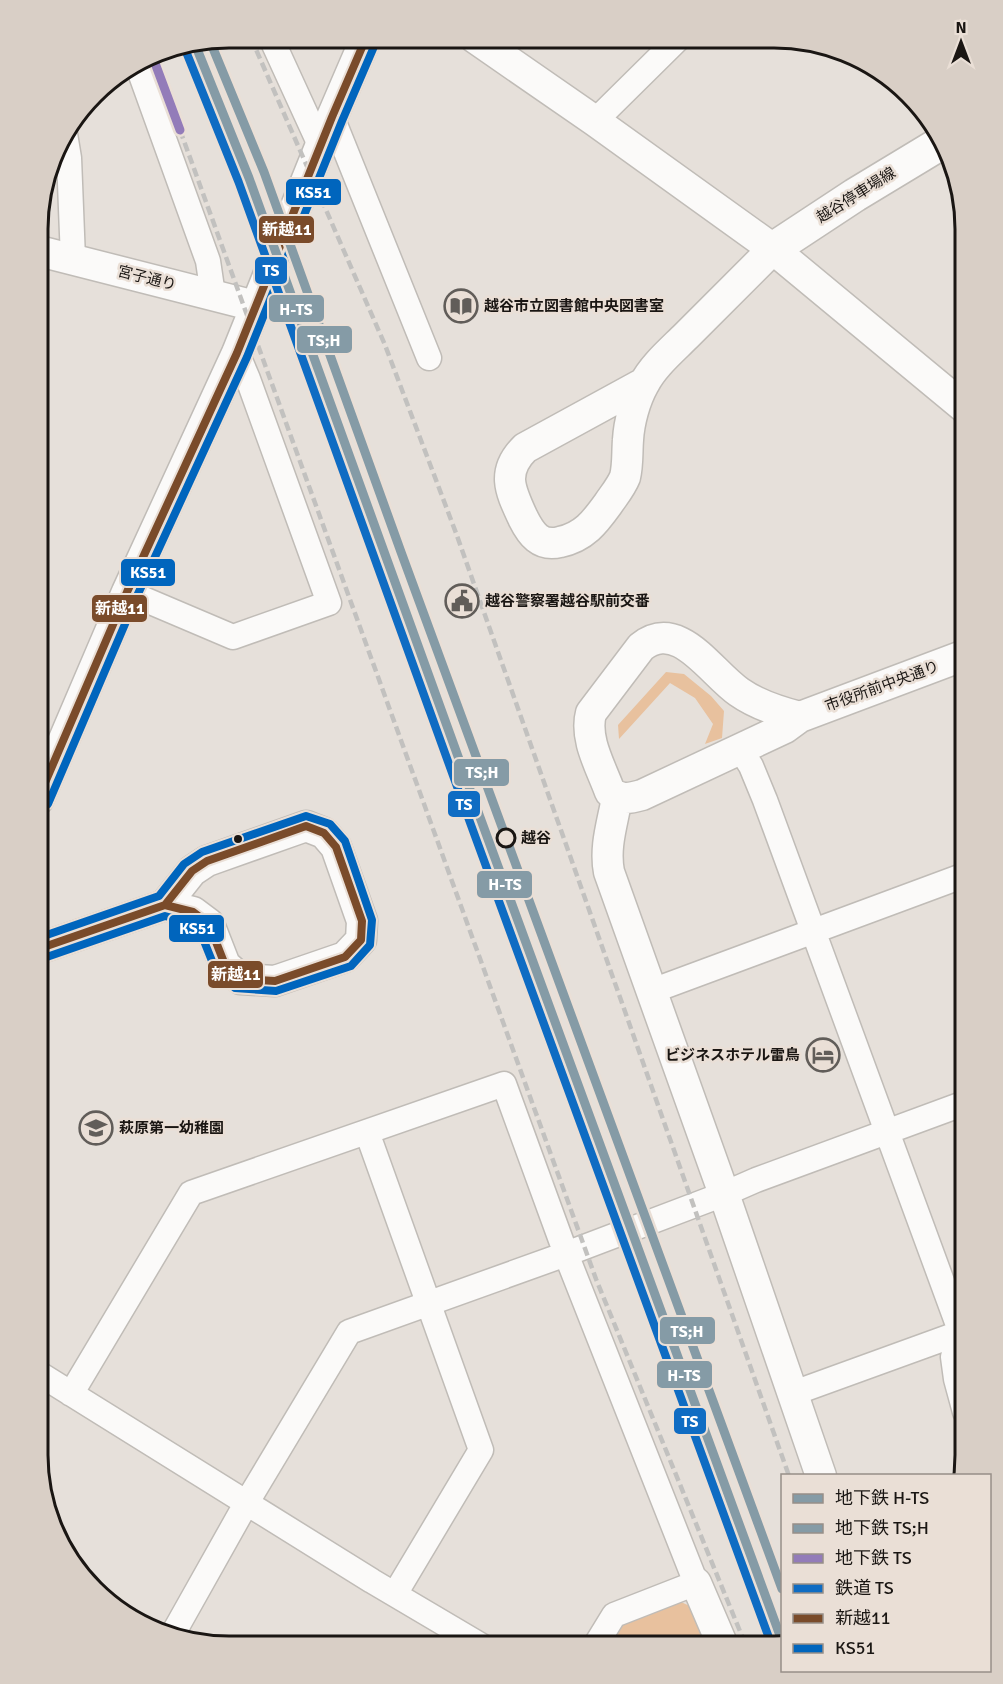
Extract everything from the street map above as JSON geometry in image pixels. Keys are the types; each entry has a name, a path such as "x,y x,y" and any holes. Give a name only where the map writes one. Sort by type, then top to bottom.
{"main road":[{"name":"越谷停車場線","path":"773,249 855,195 935,147"}],"street":[{"path":"276,48 320,145"},
{"path":"48,772 127,592 237,353 320,145 362,48"},
{"path":"489,48 773,249 955,400"},
{"path":"595,121 669,48"},
{"path":"140,72 208,261 213,295"},
{"path":"332,117 429,358"},
{"path":"67,149 73,259"},
{"path":"644,383 525,448 515,459 510,471 509,483 529,531 537,539 552,544 568,540 594,524 620,488 624,477 631,418 644,383 665,358 773,249"},
{"name":"宮子通り","path":"48,253 255,306"},
{"path":"127,592 233,637 329,603 237,353"},
{"path":"571,423 592,422 603,426 622,439 627,448"},
{"path":"740,693 747,724 746,737 740,749 642,795 628,799 617,797 610,792 590,737 588,725 591,713 640,647 650,640 666,637 682,642 740,693 800,717"},
{"name":"市役所前中央通り","path":"740,749 785,728 800,717 955,659"},
{"path":"740,749 751,766 765,800 955,1311"},
{"path":"617,797 606,858 609,872 794,1393 820,1474"},
{"path":"48,946 165,905 192,871 207,861 306,826 324,833 336,847 362,921 361,940 345,957 275,981 242,979 225,965 209,924 193,912 165,905"},
{"path":"652,991 955,879"},
{"path":"71,1394 191,1193 504,1084 566,1254 719,1636"},
{"path":"176,1628 247,1502 349,1332 566,1254 756,1180 955,1107"},
{"path":"367,1132 482,1450 395,1594"},
{"path":"794,1393 955,1335"},
{"path":"955,1352 953,1357 955,1372"},
{"path":"48,1379 465,1636"},
{"path":"601,1636 614,1615 696,1583"}],"shaded area":[{"path":"666,672 684,674 711,696 724,711 722,738 705,744 713,724 695,698 670,683 619,739 618,725"},
{"path":"681,1602 694,1608 706,1636 617,1636 623,1625"}],"railway":[{"path":"255,48 385,345 456,533 788,1474"},
{"path":"180,130 596,1279 742,1636"}],"metro line":[{"name":"TS;H","path":"213,49 264,172 781,1586"},
{"name":"H-TS","path":"198,51 249,178 780,1636"},
{"name":"TS","path":"155,64 180,130"}],"rail line":[{"name":"TS","path":"187,53 239,182 769,1636"}],"transit line":[{"name":"新越11","path":"48,776 127,592 237,353 362,48"},
{"name":"KS51","path":"48,804 137,596 247,357 373,48"},
{"name":"KS51","path":"48,935 159,896 184,864 202,852 306,816 330,824 345,841 372,920 370,945 351,966 276,991 235,988 216,971 200,931 188,922 165,916 48,957"},
{"name":"新越11","path":"306,826 324,833 336,847 362,921 361,940 345,957 275,981 241,979 225,965 209,924 193,912 165,905 192,871 207,861 306,826"},
{"name":"新越11","path":"48,946 165,905"}],"place":[{"name":"越谷市立図書館中央図書室","path":"461,306"},
{"name":"越谷警察署越谷駅前交番","path":"462,601"},
{"name":"越谷","path":"506,838"},
{"name":"ビジネスホテル雷鳥","path":"823,1055"},
{"name":"萩原第一幼稚園","path":"96,1128"}]}
